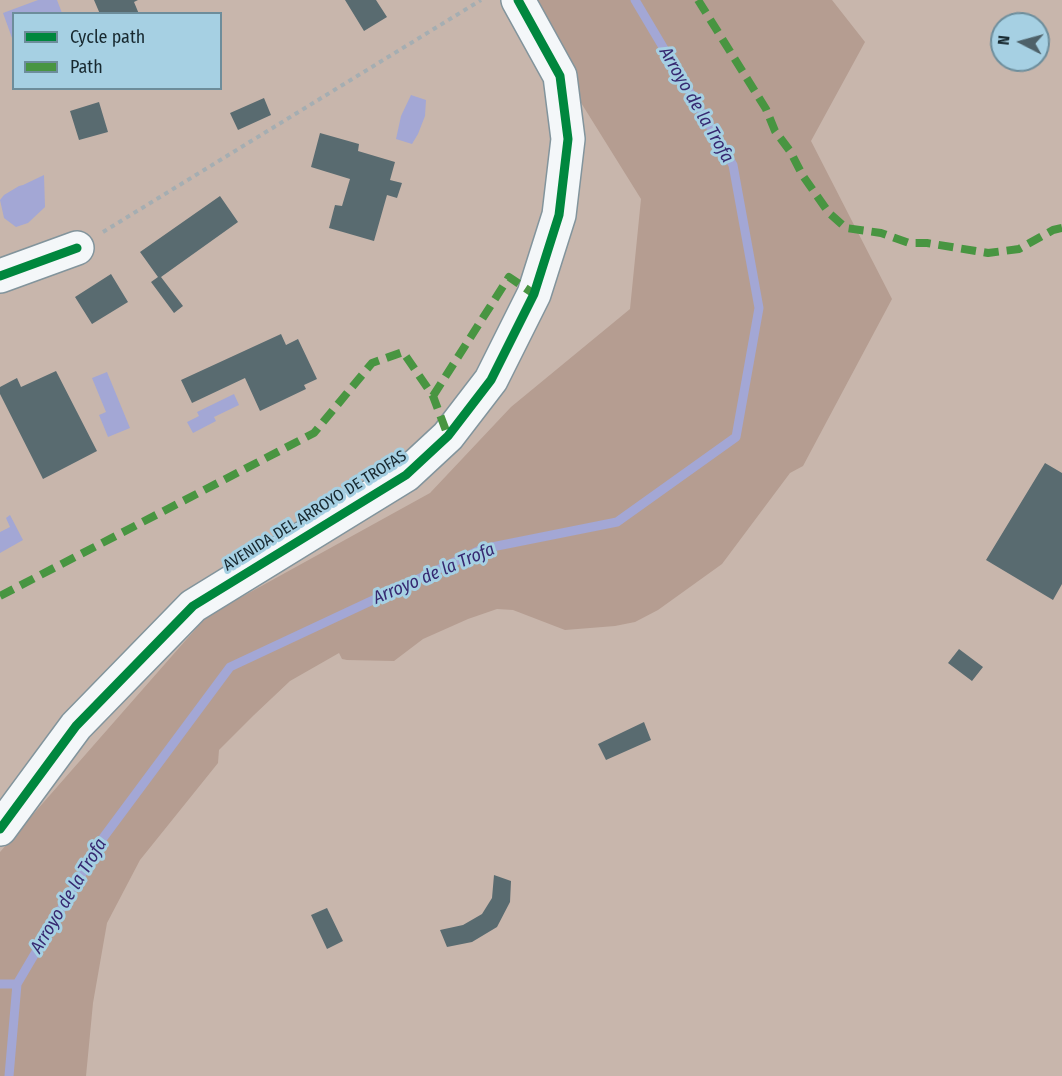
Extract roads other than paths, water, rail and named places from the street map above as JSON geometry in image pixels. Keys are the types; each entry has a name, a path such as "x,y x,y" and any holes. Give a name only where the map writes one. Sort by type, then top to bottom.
{"street":[{"name":"AVENIDA DEL ARROYO DE TROFAS","path":"0,829 76,726 193,606 406,475 448,436 491,380 534,294 559,215 568,139 560,76 518,0"},
{"path":"0,276 77,248"}],"water":[{"path":"38,0 57,0 62,12 12,12 12,38 3,13"},
{"path":"411,95 426,100 425,116 412,144 396,139 401,116"},
{"path":"44,175 45,207 28,223 16,227 4,218 0,200 19,186"},
{"path":"107,372 130,428 108,437 99,415 106,412 92,378"},
{"path":"234,394 239,405 214,417 216,421 193,433 187,422 199,416 197,412"},
{"path":"10,515 23,540 0,553 0,532 10,527 6,518"}],"waterway":[{"name":"Arroyo de la Trofa","path":"9,1076 17,984 103,838 230,667 482,549 617,522 736,437 759,308 733,165 635,0"},
{"path":"0,984 17,984"}]}
